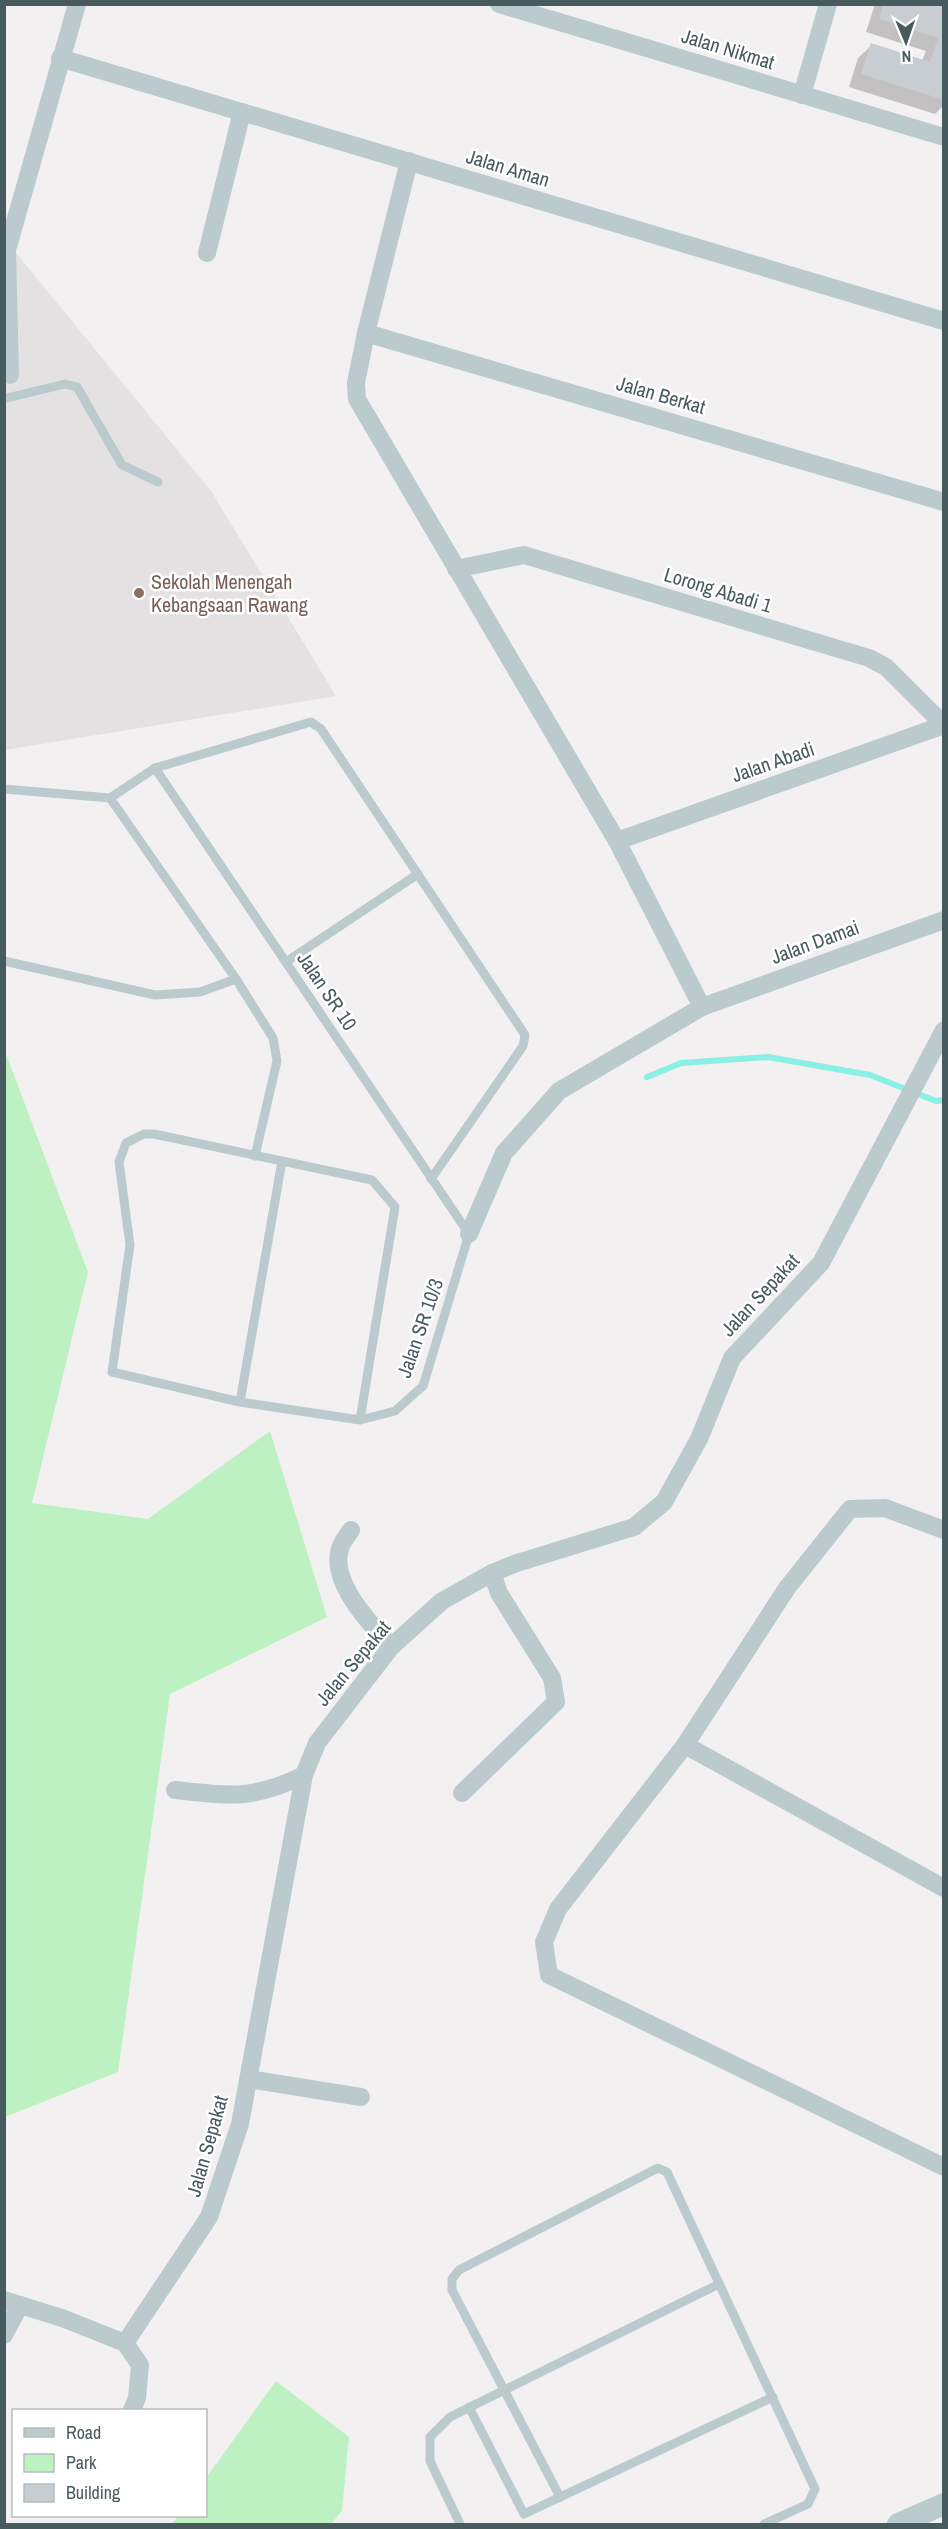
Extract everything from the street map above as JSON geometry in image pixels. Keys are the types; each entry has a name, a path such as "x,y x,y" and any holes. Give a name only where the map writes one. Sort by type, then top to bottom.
{"street":[{"path":"10,375 7,250 77,4"},
{"name":"Jalan Nikmat","path":"499,4 944,137"},
{"path":"802,94 828,4"},
{"name":"Jalan Aman","path":"60,58 944,321"},
{"path":"207,253 242,112"},
{"path":"409,161 366,333 356,383 360,408 617,841 702,1007"},
{"name":"Jalan Berkat","path":"366,333 944,502"},
{"name":"Lorong Abadi 1","path":"456,569 525,555 869,658 886,667 944,725"},
{"name":"Jalan Abadi","path":"617,841 944,725"},
{"name":"Jalan Damai","path":"469,1234 504,1153 560,1092 702,1007 944,920"},
{"name":"Jalan Sepakat","path":"125,2343 209,2217 240,2124 304,1775 317,1743 391,1647 442,1601 492,1573 634,1527 664,1502 699,1439 732,1358 821,1263 909,1101 944,1030"},
{"path":"944,1530 885,1508 850,1509 787,1588 685,1745 558,1909 544,1942 549,1975 944,2167"},
{"path":"351,1530 340,1548 340,1570 348,1591 360,1612 391,1647"},
{"path":"462,1793 556,1702 552,1678 499,1593 492,1573"},
{"path":"685,1745 944,1888"},
{"path":"175,1790 236,1796 254,1794 279,1787 304,1775"},
{"path":"248,2079 361,2097"},
{"path":"4,2334 12,2303 62,2318 125,2343 140,2366 137,2398 132,2409"},
{"path":"898,2524 944,2504"}],"lane":[{"path":"10,375 6,401 65,384 77,387 123,465 158,482"},
{"path":"4,789 110,798 155,768 305,723 317,724 525,1035 523,1046 431,1179"},
{"name":"Jalan SR 10","path":"155,768 469,1234"},
{"path":"110,798 236,979 273,1038 277,1048 277,1061 255,1156 372,1180 395,1208 360,1420"},
{"path":"286,962 418,874"},
{"path":"4,961 155,995 200,992 236,979"},
{"name":"Jalan SR 10/3","path":"255,1156 144,1134 126,1143 119,1162 130,1241 112,1372 240,1402 360,1420 395,1412 423,1386 469,1234"},
{"path":"240,1402 282,1161"},
{"path":"560,2498 452,2290 451,2284 454,2274 658,2168 667,2172 815,2490 808,2504 764,2524"},
{"path":"460,2524 430,2462 430,2437 450,2417 719,2284"},
{"path":"524,2514 773,2397"},
{"path":"470,2408 529,2524"}],"shaded area":[{"name":"Sekolah Menengah Kebangsaan Rawang","path":"4,238 211,491 336,696 5,750"}],"green space":[{"path":"5,1051 88,1272 32,1503 148,1519 270,1431 327,1617 170,1694 118,2072 5,2117"},
{"path":"276,2381 349,2437 342,2511 331,2524 172,2524 177,2517 207,2517 207,2477"}],"building":[{"path":"883,4 944,4 944,100 861,74 871,43 930,62 938,38 879,19"}],"waterway":[{"path":"647,1077 681,1063 768,1057 870,1075 936,1101 944,1100"}],"place":[{"name":"Sekolah Menengah Kebangsaan Rawang","path":"139,593"}]}
